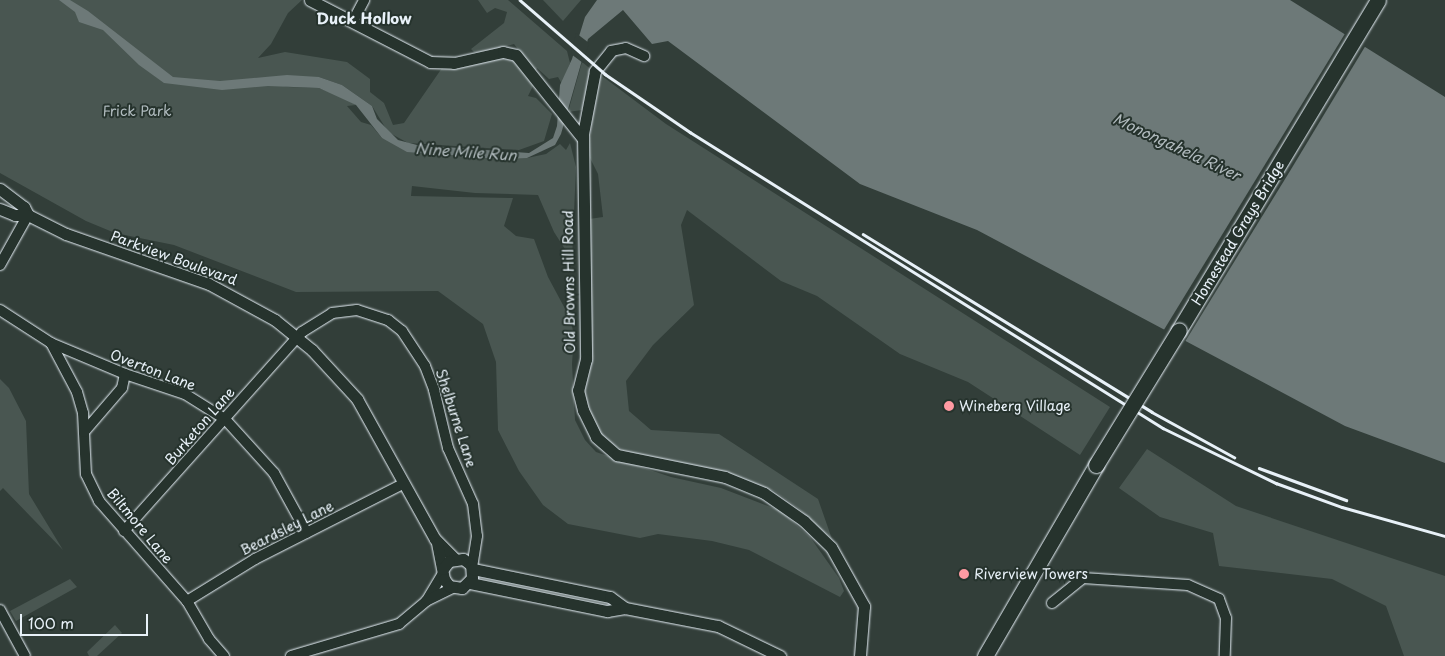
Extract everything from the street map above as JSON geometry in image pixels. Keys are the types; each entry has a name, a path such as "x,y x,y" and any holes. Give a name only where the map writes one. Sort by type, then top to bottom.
{"main road":[{"name":"Homestead Grays Bridge","path":"985,656 1096,465 1378,0"}],"street":[{"path":"310,0 430,62 454,63 510,52 523,62 580,135"},
{"path":"353,21 364,0"},
{"name":"Old Browns Hill Road","path":"644,56 626,48 611,51 595,71 580,135 586,359 578,390 583,410 596,437 617,455 638,462 725,477 764,493 804,520 831,547 864,606 860,656"},
{"name":"Parkview Boulevard","path":"0,189 24,207 28,215"},
{"name":"Parkview Boulevard","path":"0,209 15,215 28,215 110,251 209,284 275,320 297,338 357,399 389,452 403,484 435,539 446,582 453,588"},
{"path":"0,265 28,215"},
{"name":"Overton Lane","path":"0,310 51,343 125,374 185,394 224,419 274,473 307,533"},
{"name":"Shelburne Lane","path":"297,338 319,318 345,310 371,312 402,331 425,366 434,390 448,448 473,504 476,548 472,568"},
{"name":"Burketon Lane","path":"124,531 297,338"},
{"name":"Biltmore Lane","path":"51,343 77,392 84,432 86,474 98,502 187,601 209,639 224,656"},
{"path":"84,432 122,388 125,374"},
{"name":"Beardsley Lane","path":"187,601 255,559 403,484"},
{"name":"Parkview Boulevard","path":"435,539 458,559 472,568"},
{"path":"426,601 443,571 476,548"},
{"path":"470,583 472,568 610,597 625,608"},
{"path":"1052,603 1083,578 1188,585 1219,599 1226,618 1225,656"},
{"path":"291,656 399,624 426,601 453,588 462,588 470,583 607,611 625,608 718,626 780,656"},
{"path":"0,610 25,656"}],"green space":[{"name":"Frick Park","path":"0,0 302,0 288,13 271,44 258,58 285,52 347,62 370,79 370,92 384,103 393,125 404,123 442,68 503,58 513,61 533,86 528,96 536,98 552,114 544,141 519,150 408,143 388,132 372,106 342,85 319,77 250,78 288,87 319,88 343,97 356,105 347,106 361,122 371,125 382,138 434,155 527,158 546,154 560,144 566,150 570,143 576,167 572,260 554,232 538,195 475,193 412,186 411,196 513,198 504,226 516,236 534,239 548,277 570,318 574,335 572,364 575,420 585,440 596,452 671,477 721,488 781,511 810,537 839,578 844,591 840,597 749,550 712,541 658,534 640,538 568,524 543,505 519,471 498,430 496,362 483,324 438,291 296,292 174,245 115,233 86,221 0,173"},
{"path":"478,0 508,0 567,51 570,63 562,84 558,77 549,79 537,68 535,72 514,44 481,53 474,52 471,49 504,23 507,12 495,8 487,13"},
{"path":"543,0 581,0 563,21"},
{"path":"582,62 592,70 582,110 568,112"},
{"path":"598,73 666,124 1110,407 1080,455 968,382 900,354 817,296 781,281 687,210 681,225 694,305 653,345 626,381 629,411 651,430 719,434 818,499 832,539 798,508 774,491 742,478 625,452 608,441 598,431 586,406 584,390 589,219 603,217 598,174 588,154"},
{"path":"0,379 9,388 26,421 29,494 63,550 3,488 0,491"},
{"path":"1147,449 1236,506 1445,576 1445,656 1404,656 1386,606 1332,579 1219,566 1213,533 1160,517 1119,488"},
{"path":"70,579 77,587 16,621 10,611"},
{"path":"115,625 122,633 97,656 89,656 87,652"}],"water":[{"path":"59,0 70,0 88,11 173,77 220,81 287,75 319,77 342,85 372,106 377,119 398,140 417,145 529,153 553,138 557,126 560,85 572,59 585,17 597,0 1290,0 1445,97 1445,463 1345,426 977,230 860,184 668,41 652,44 623,10 588,39 561,134 555,145 527,158 501,159 407,152 382,138 356,105 319,88 268,86 222,90 164,83 139,65 103,30 79,22 75,12"}],"pier":[{"path":"1346,32 1366,45 1183,345 1162,333"},
{"path":"576,33 589,43 583,63 571,54"}],"railway":[{"path":"520,0 605,74 690,132 1163,428 1276,483 1342,507 1445,536"},
{"path":"863,234 1152,412 1234,457"},
{"path":"1259,468 1346,500"}],"place":[{"name":"Wineberg Village","path":"949,406"},
{"name":"Riverview Towers","path":"964,574"}],"district":[{"name":"Duck Hollow","path":"364,18"}],"water label":[{"name":"Monongahela River","path":"1177,146"},
{"name":"Nine Mile Run","path":"466,151"}]}
